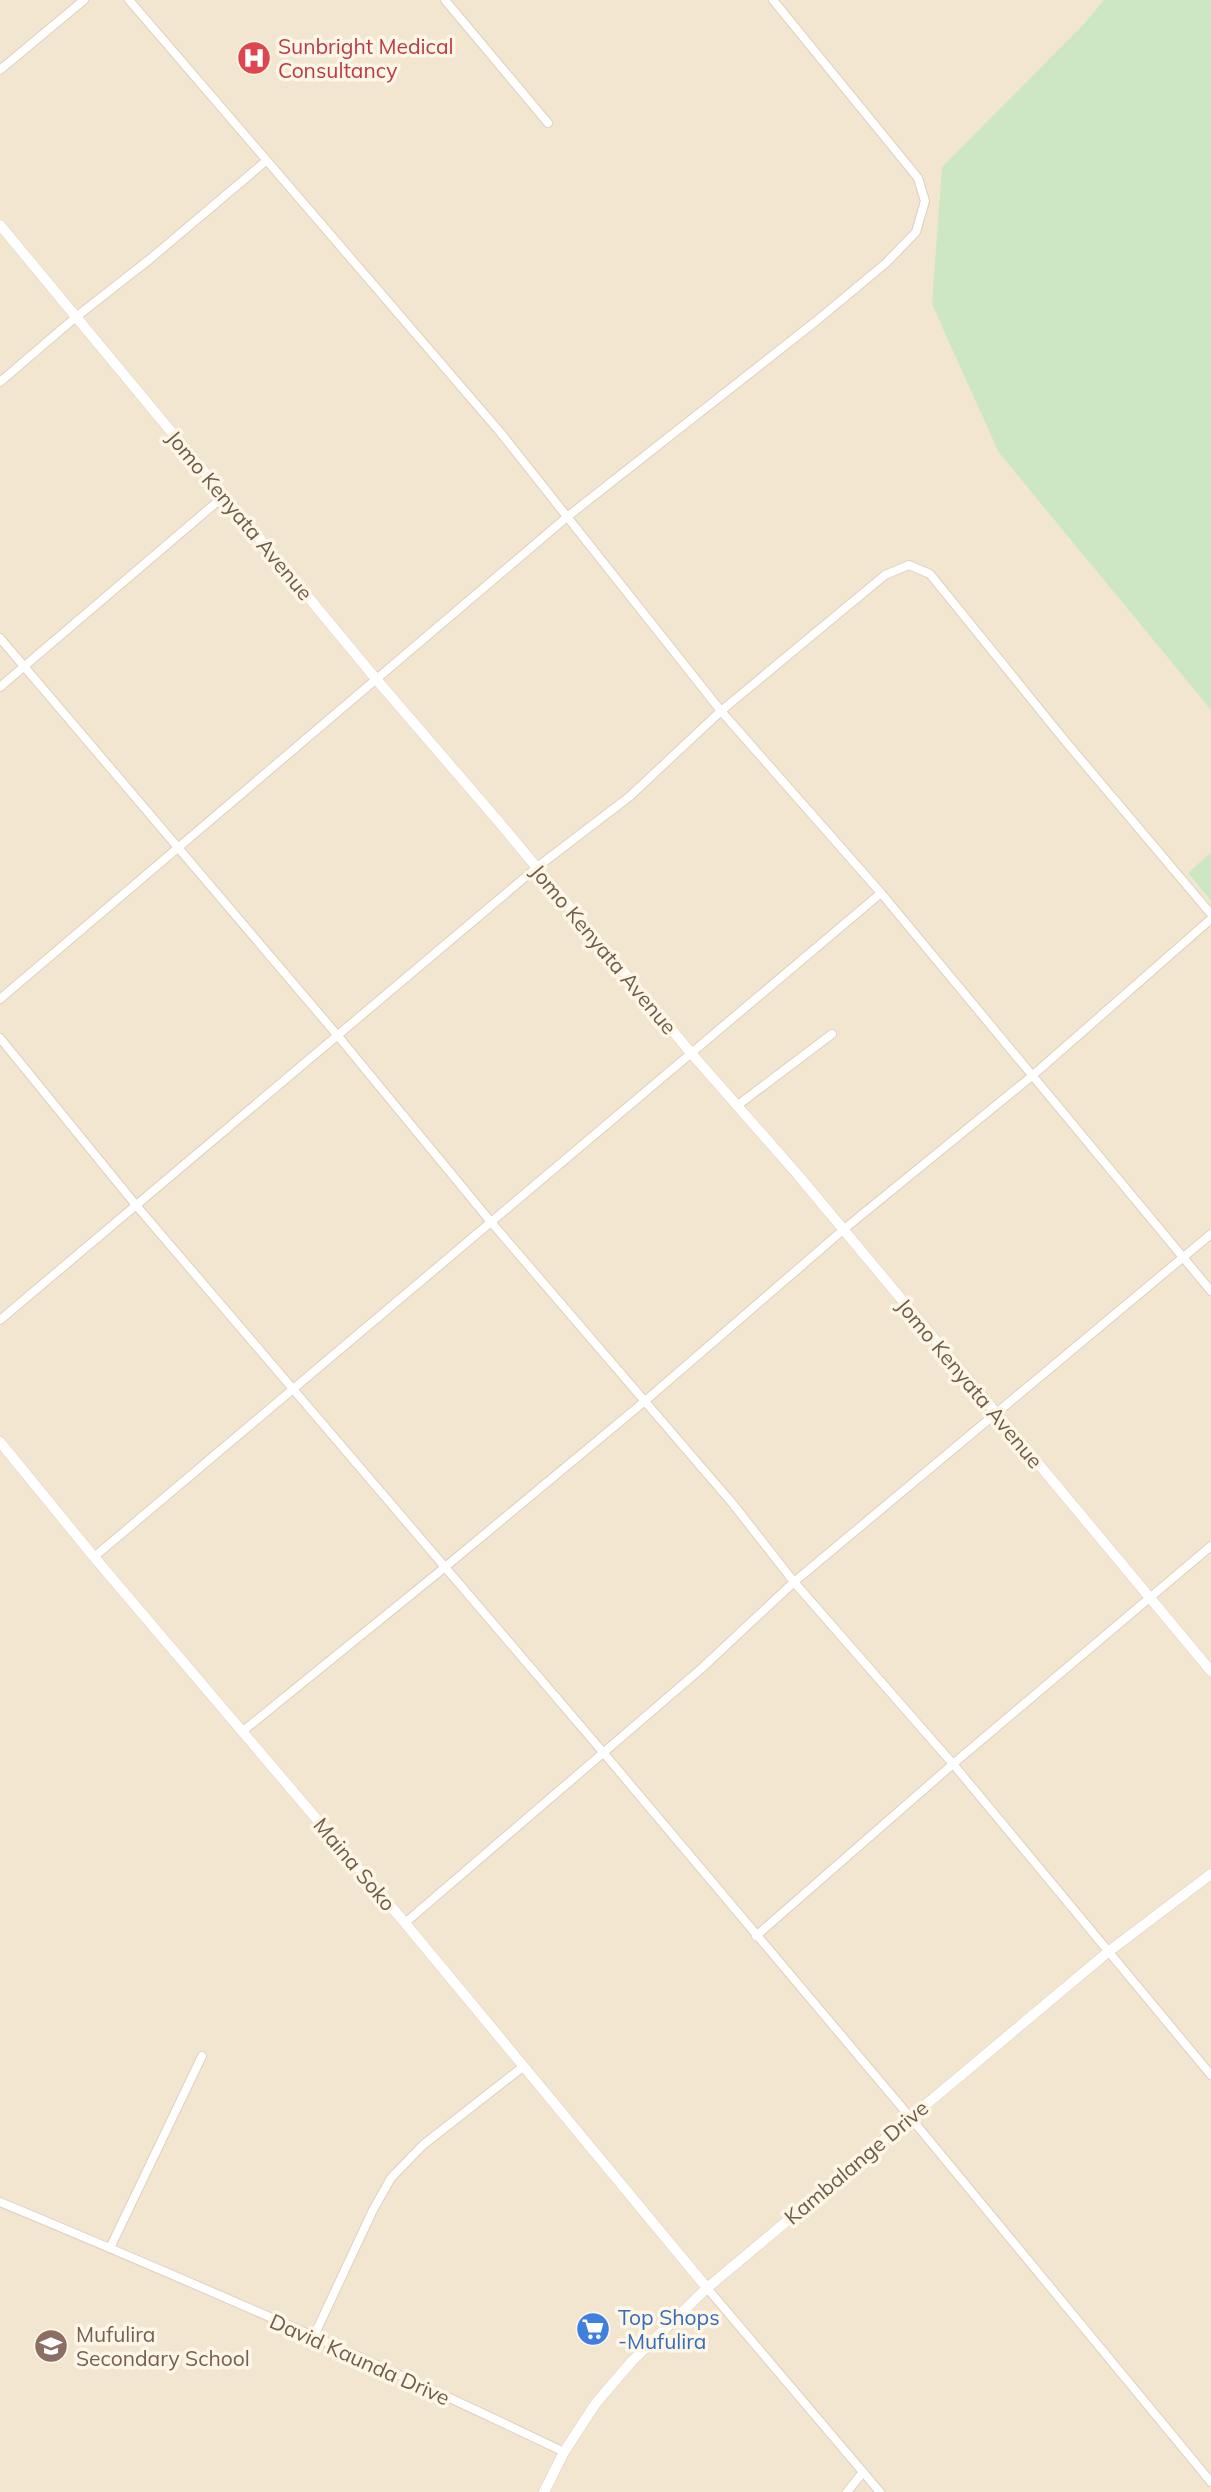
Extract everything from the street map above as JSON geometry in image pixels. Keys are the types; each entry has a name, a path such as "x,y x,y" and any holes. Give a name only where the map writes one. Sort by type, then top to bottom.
{"street":[{"path":"0,70 84,0"},
{"path":"129,0 500,432 721,711 881,893 1211,1291"},
{"path":"445,0 548,123"},
{"path":"0,999 566,517 816,322 886,263 916,232 925,201 918,178 773,0"},
{"path":"0,382 266,161"},
{"name":"Jomo Kenyata Avenue","path":"0,225 376,679 691,1053 738,1105 1211,1671"},
{"path":"0,687 224,496"},
{"path":"0,1320 536,868 629,797 721,711 885,575 909,565 930,574 1211,916 1032,1076 843,1230 645,1401 444,1568 243,1731"},
{"path":"0,638 338,1036 491,1222 733,1504 794,1582 953,1764 1211,2075"},
{"path":"94,1557 881,893"},
{"path":"738,1105 832,1034"},
{"path":"0,1038 292,1390 603,1751 1211,2482"},
{"path":"405,1923 702,1668 794,1582 1211,1234"},
{"name":"Maina Soko","path":"1,1446 405,1923 707,2288"},
{"path":"756,1936 953,1764 1211,1546"},
{"name":"Kambalange Drive","path":"544,2492 564,2452 596,2403 632,2361 707,2288 1108,1952 1211,1874"},
{"path":"110,2248 202,2056"},
{"path":"313,2338 373,2210 391,2178 423,2145 524,2066"},
{"name":"David Kaunda Drive","path":"0,2202 476,2410 564,2452"},
{"path":"707,2288 880,2492"},
{"path":"847,2492 863,2472"}],"shaded area":[{"path":"0,0 1104,0 1083,25 999,453 1211,710 1211,852 1188,873 1211,901 1211,2492 0,2492"}],"green space":[{"path":"1104,0 1211,0 1211,710 999,453 932,304 942,167 1083,25"},
{"path":"1211,852 1211,901 1188,873"}],"place":[{"name":"Sunbright Medical Consultancy","path":"254,58"},
{"name":"Top Shops -Mufulira","path":"593,2329"},
{"name":"Mufulira Secondary School","path":"51,2346"}]}
